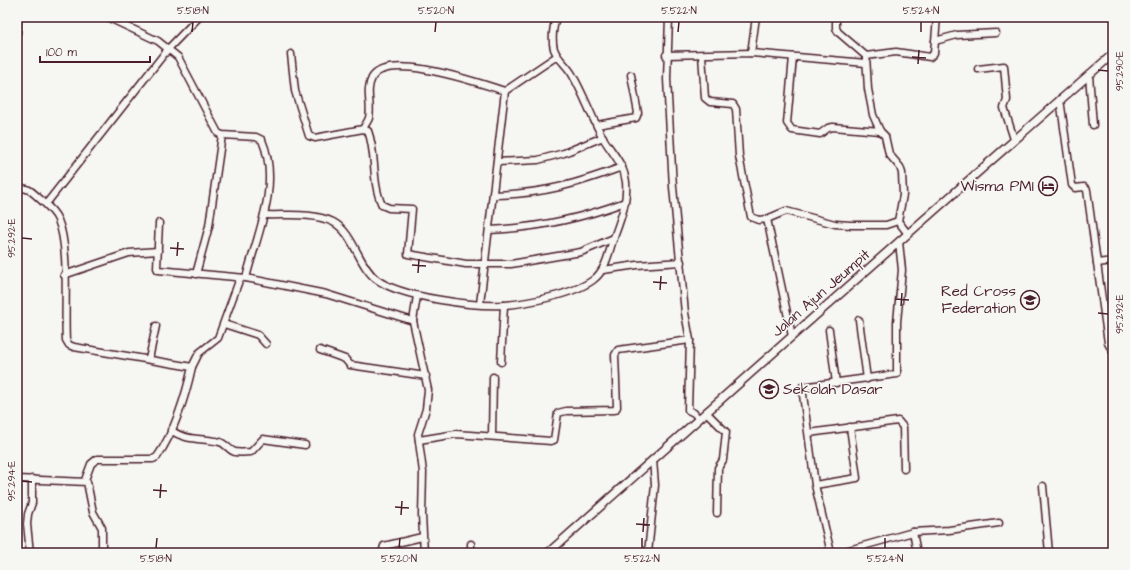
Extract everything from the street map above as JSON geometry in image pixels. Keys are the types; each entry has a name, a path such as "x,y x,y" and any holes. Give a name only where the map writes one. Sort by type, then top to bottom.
{"street":[{"path":"17,33 18,17"},
{"path":"84,480 91,464 97,459 153,459 157,457 171,430 188,387 192,367 199,353 216,340 243,278 264,215 268,198 270,171 262,140 256,137 222,135 216,130 187,70 178,57 158,40 107,17"},
{"path":"46,204 166,48 199,17"},
{"path":"264,215 309,217 325,219 334,223 343,230 376,279 393,289 418,296 480,304 504,305 549,297 572,290 594,279 603,270 614,238 625,202 626,182 622,167 603,137 574,76 557,56 552,39 556,17"},
{"path":"669,17 666,55 673,187 685,313 690,340 688,410 694,413 698,418"},
{"path":"750,53 756,17"},
{"path":"836,17 836,28 838,32 866,59 868,89 873,115 880,131 885,136 889,154 900,167 902,173 903,195 898,221 908,234"},
{"path":"666,55 750,53 793,57 866,59 896,52 930,58 934,54 937,17"},
{"path":"935,41 958,35 996,33"},
{"path":"291,54 295,91 309,136 315,138 363,129 368,131 370,137 373,170 382,205 388,208 412,209 408,254 466,264 511,264 581,252 614,238"},
{"name":"Jalan Ajun Jeumpit","path":"548,553 698,418 1014,139 1113,54"},
{"path":"702,55 705,98 710,102 733,104 736,109 740,156 751,217 759,220 767,219 786,211 835,224 886,225 898,221"},
{"path":"363,129 369,118 368,88 373,77 381,70 398,68 427,70 504,91 557,56"},
{"path":"793,57 787,123 792,130 812,134 820,134 832,127 880,131"},
{"path":"978,69 1004,66 1007,100 1004,108 1014,139"},
{"path":"597,124 636,118 638,113 631,75"},
{"path":"1089,75 1093,125"},
{"path":"480,304 504,91"},
{"path":"1060,100 1072,185 1075,188 1084,187 1087,190 1108,343 1113,352"},
{"path":"196,274 209,226 222,135"},
{"path":"497,162 538,160 564,153 603,137"},
{"path":"493,195 519,195 547,191 622,167"},
{"path":"17,188 31,190 58,218 64,276 66,340 69,344 101,352 192,367"},
{"path":"489,230 521,228 559,222 598,212 625,202"},
{"path":"767,219 792,336"},
{"path":"159,223 158,270 243,278 326,294 413,321"},
{"path":"830,553 814,485 809,433 802,387 895,375 897,372 897,322 902,270 898,242"},
{"path":"64,276 129,253 158,251"},
{"path":"1097,263 1113,261"},
{"path":"603,270 637,265 681,262"},
{"path":"418,296 413,321 426,376 428,398 418,434 423,472 422,537 424,553"},
{"path":"501,362 504,305"},
{"path":"859,320 867,378"},
{"path":"224,324 258,336 266,344"},
{"path":"149,359 156,326"},
{"path":"829,330 836,383"},
{"path":"419,440 456,434 492,436 511,440 551,442 554,440 558,413 566,411 615,410 617,406 615,355 618,350 690,340"},
{"path":"320,350 345,359 350,365 426,376"},
{"path":"492,436 493,377"},
{"path":"706,412 726,432 723,460 718,468 717,513"},
{"path":"809,433 894,421 901,423 904,469"},
{"path":"814,485 857,478 850,427"},
{"path":"171,430 176,434 199,440 226,444 235,452 251,452 263,439 305,445"},
{"path":"648,553 655,485 653,460"},
{"path":"17,479 84,480 88,483 93,512 102,528 102,553"},
{"path":"30,553 27,524 32,503 32,479"},
{"path":"1043,486 1049,553"},
{"path":"838,553 913,532 949,530 999,523"},
{"path":"913,532 917,553"},
{"path":"382,553 384,546 422,537"},
{"path":"471,544 471,553"}],"place":[{"name":"Wisma PMI","path":"1048,186"},
{"name":"Red Cross Federation","path":"1030,300"},
{"name":"Sekolah Dasar","path":"769,389"}]}
